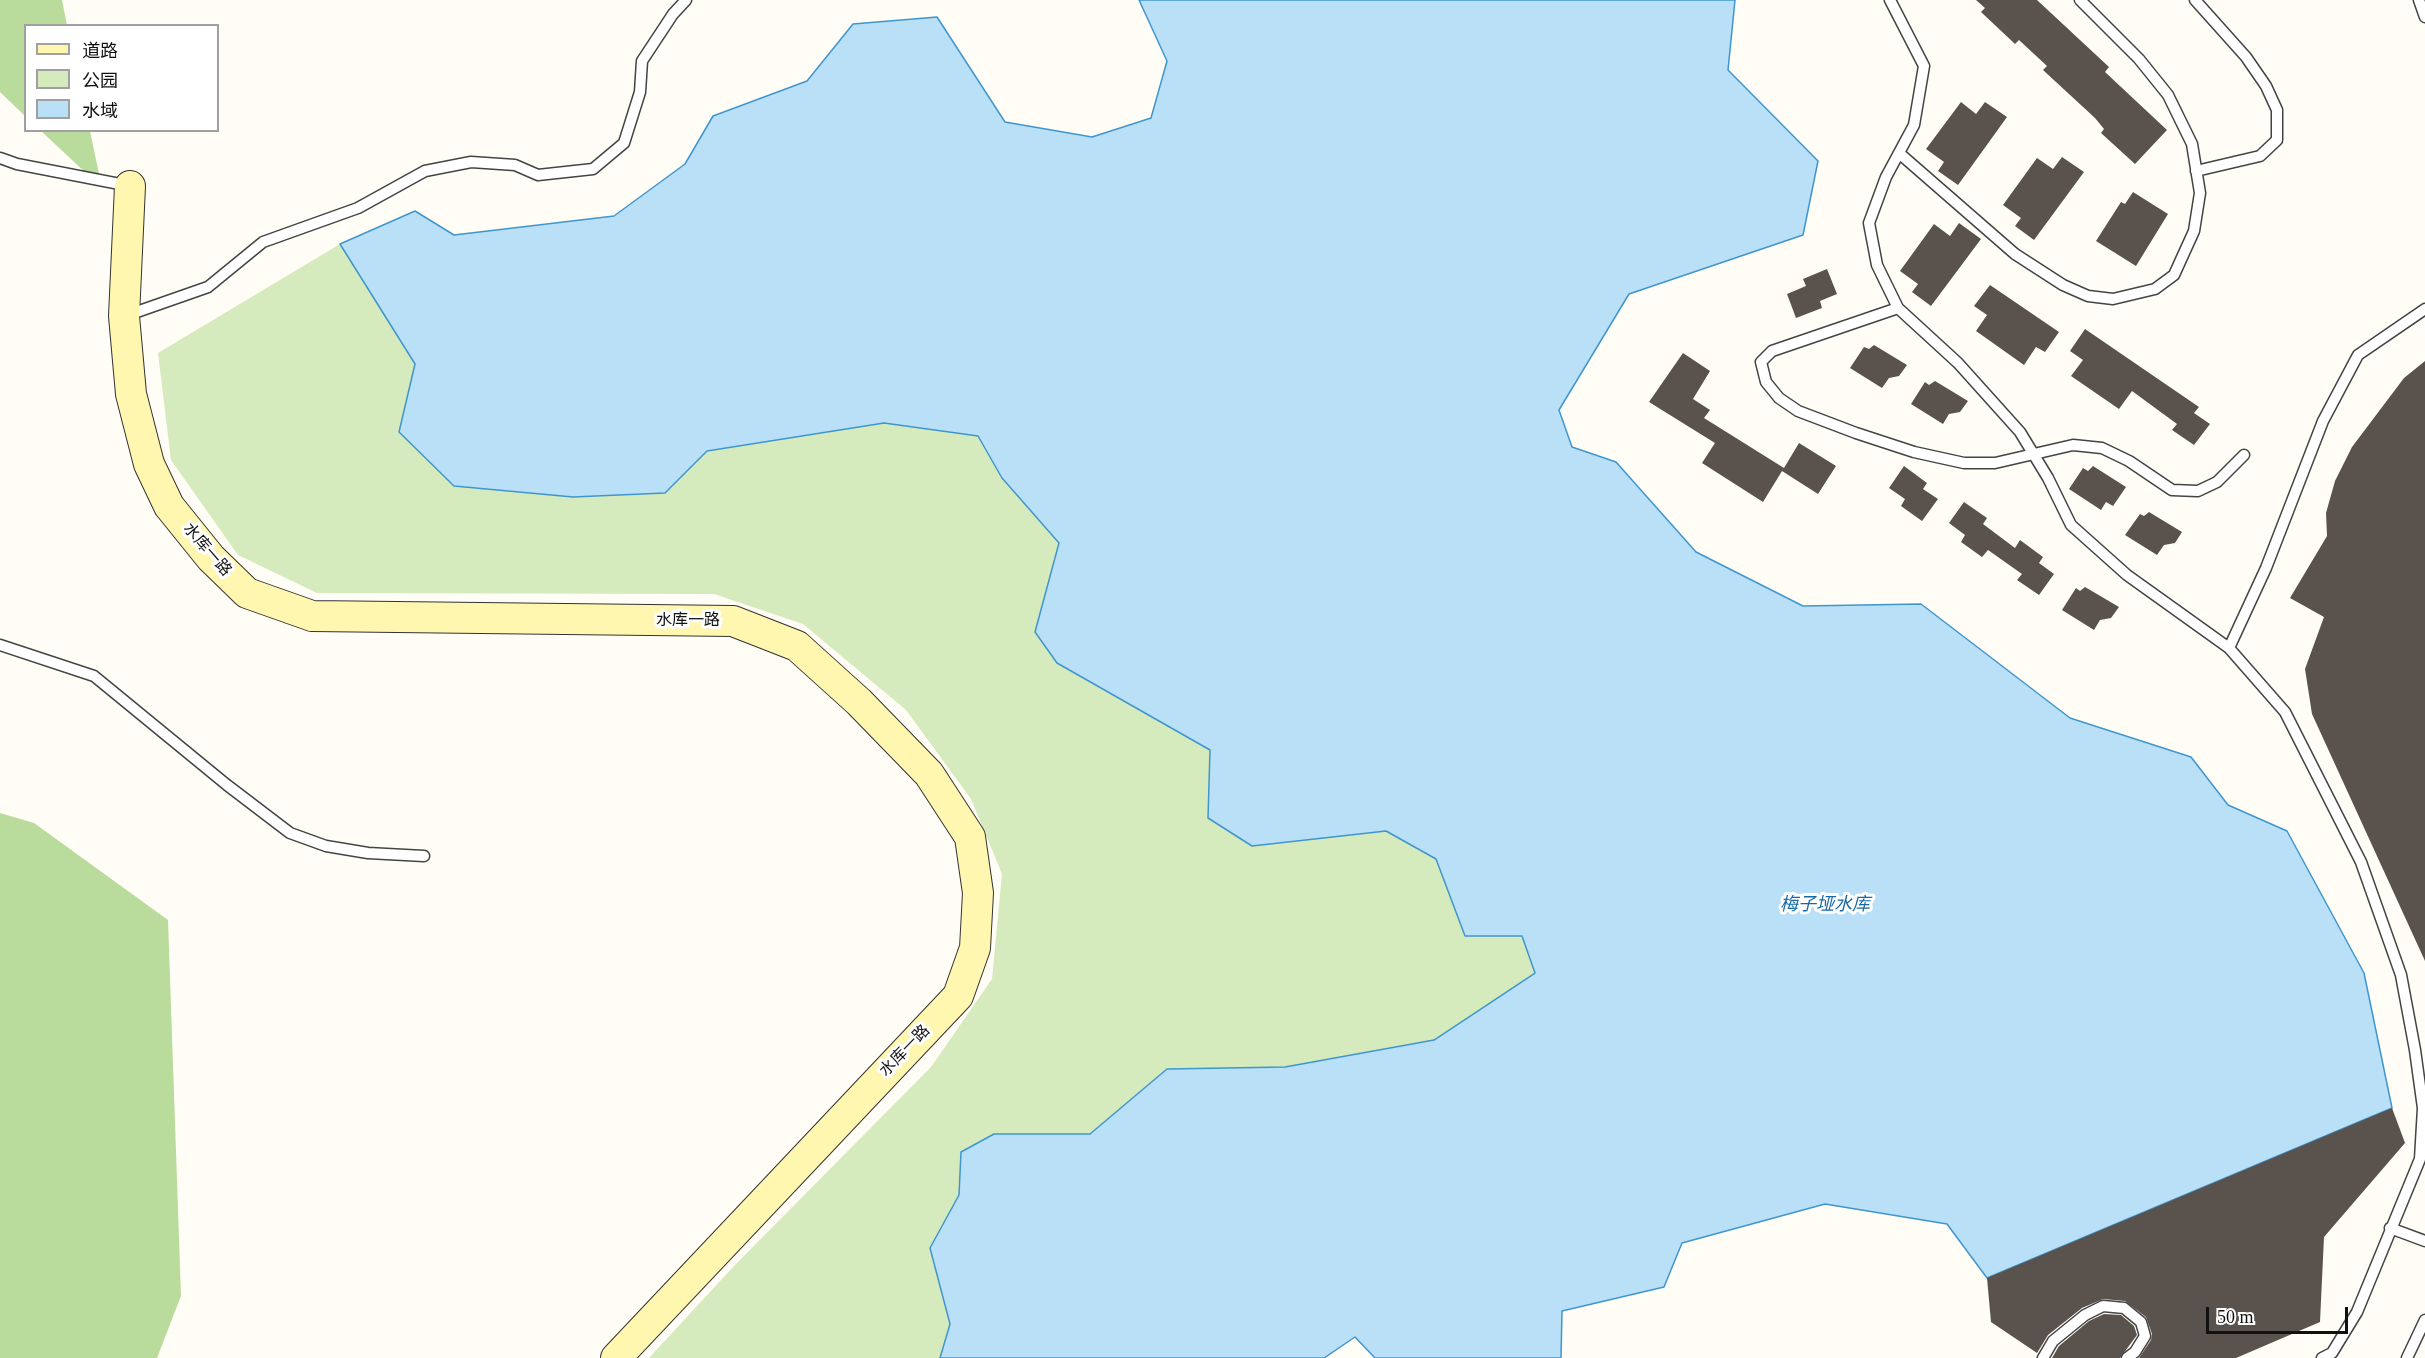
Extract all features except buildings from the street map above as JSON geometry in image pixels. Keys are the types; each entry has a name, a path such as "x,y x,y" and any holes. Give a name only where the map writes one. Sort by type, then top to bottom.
{"street":[{"name":"水库一路","path":"130,186 124,316 131,394 148,464 170,506 211,558 247,592 312,616 733,621 797,646 860,702 929,774 970,837 978,893 975,948 958,996 616,1358"}],"lane":[{"path":"124,316 208,287 263,242 358,208 425,171 471,162 515,165 538,175 593,169 624,143 640,92 642,61 686,0"},
{"path":"1890,0 1924,66 1914,125 1886,177 1869,223 1877,265 1898,308 1958,363 2020,432 2071,525 2127,575 2229,648 2285,712 2361,862 2401,975 2423,1108 2420,1159 2356,1312 2332,1353 2322,1358"},
{"path":"1899,153 2015,254 2063,285 2088,296 2113,298 2155,289 2174,275 2194,231 2200,193 2192,144 2168,95 2139,59 2080,0"},
{"path":"2195,0 2246,57 2266,86 2277,110 2277,140 2260,156 2196,171"},
{"path":"2419,0 2425,18"},
{"path":"0,158 17,164 130,186"},
{"path":"1898,308 1772,351 1761,362 1766,382 1779,398 1798,411 1914,452 1964,463 1995,463 2073,445 2102,448 2129,461 2172,490 2198,491 2217,482 2244,455"},
{"path":"2229,648 2266,568 2323,421 2358,356 2425,309"},
{"path":"0,645 94,676 227,785 290,833 326,846 368,853 424,856"},
{"path":"2390,1228 2425,1241"},
{"path":"2043,1358 2053,1341 2085,1315 2103,1306 2124,1308 2141,1322 2145,1336 2135,1352 2127,1358"},
{"path":"2407,1358 2425,1320"}],"green space":[{"path":"0,0 62,0 67,24 24,24 24,115 0,92"},
{"path":"42,132 90,132 102,188"},
{"path":"340,244 415,364 400,432 454,486 573,497 665,493 707,451 884,423 978,436 1002,478 1059,543 1035,633 1057,663 1211,750 1252,846 1386,831 1436,859 1465,935 1522,936 1535,973 1434,1040 1285,1067 1167,1069 1090,1134 994,1134 961,1151 959,1195 930,1248 950,1324 940,1358 649,1358 733,1267 931,1067 992,979 1002,874 971,799 906,710 803,624 714,594 317,593 238,555 171,460 158,353"},
{"path":"0,813 34,823 168,920 181,1296 157,1358 0,1358"}],"water":[{"name":"梅子垭水库","path":"1139,0 1735,0 1728,70 1818,161 1803,235 1629,294 1559,410 1572,447 1616,462 1696,552 1803,606 1921,604 2070,718 2191,757 2228,805 2287,831 2364,973 2392,1108 1987,1278 1947,1224 1825,1204 1682,1243 1664,1287 1562,1311 1561,1358 1375,1358 1355,1337 1324,1358 940,1358 950,1324 930,1248 959,1195 961,1152 994,1134 1090,1134 1167,1069 1285,1067 1434,1040 1535,973 1522,936 1465,936 1436,859 1386,831 1252,846 1208,818 1210,750 1057,663 1035,632 1059,543 1002,478 978,436 884,423 707,451 665,493 573,497 454,486 399,432 415,364 340,244 415,211 454,235 614,216 685,164 713,116 807,81 853,24 937,17 1005,122 1092,137 1151,118 1167,61"}]}
